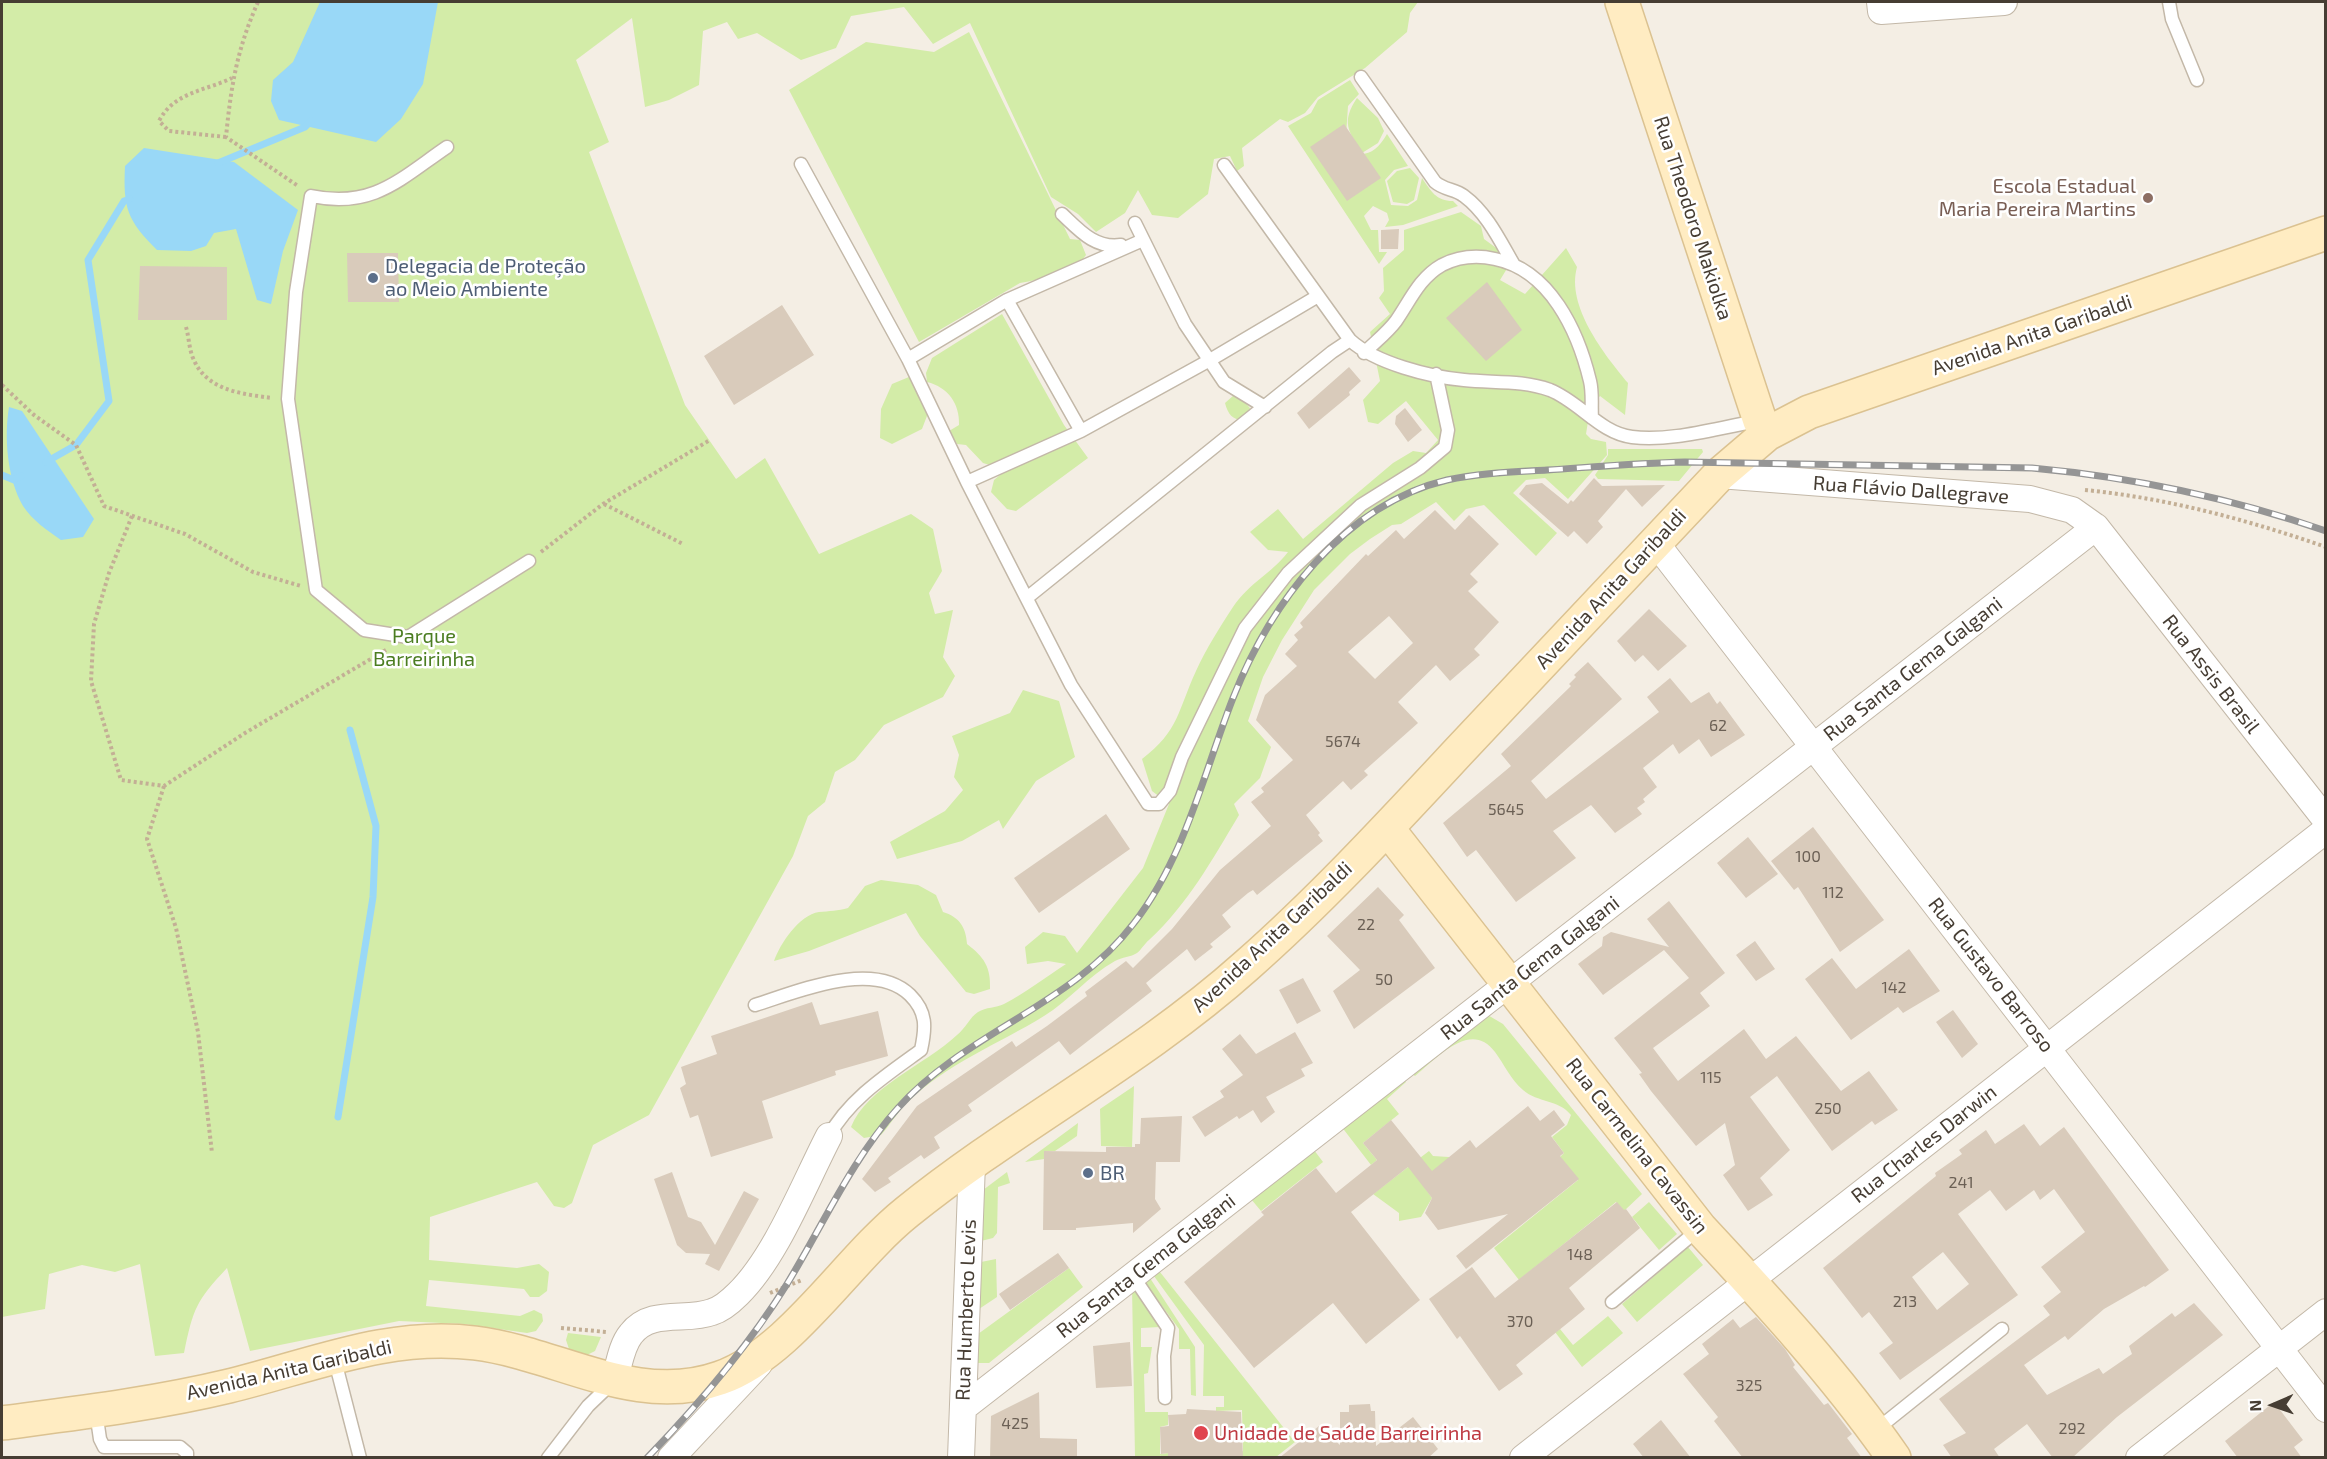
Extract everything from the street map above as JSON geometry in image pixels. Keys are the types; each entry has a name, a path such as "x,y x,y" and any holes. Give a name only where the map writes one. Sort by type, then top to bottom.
{"main road":[{"name":"Rua Theodoro Makiolka","path":"1622,2 1763,427"},
{"name":"Avenida Anita Garibaldi","path":"2,1423 96,1410 219,1388 334,1356 393,1344 450,1340 501,1346 614,1381 655,1387 696,1384 720,1378 772,1351 877,1238 972,1163 1141,1050 1197,1008 1280,935 1387,828 1763,427 2325,233"},
{"name":"Rua Carmelina Cavassin","path":"1387,828 1700,1228 1749,1281 1875,1430 1894,1458"}],"street":[{"path":"1880,2 1881,12 1937,4 2004,2"},
{"name":"Rua Flávio Dallegrave","path":"1719,475 2031,499 2072,510 2096,527"},
{"name":"Rua Santa Gema Galgani","path":"963,1408 2096,527"},
{"name":"Rua Assis Brasil","path":"2096,527 2325,820"},
{"name":"Rua Gustavo Barroso","path":"1655,542 2280,1347 2325,1409"},
{"name":"Rua Charles Darwin","path":"1523,1458 2325,830"},
{"path":"614,1381 625,1344 640,1325 667,1317 712,1312 739,1294 771,1247 829,1136"},
{"name":"Rua Humberto Levis","path":"961,1458 972,1163"},
{"path":"2139,1458 2325,1312"},
{"path":"670,1458 772,1351"}],"lane":[{"path":"2169,2 2172,19 2197,80"},
{"path":"1361,77 1435,182 1441,188 1461,194 1480,209 1514,265"},
{"path":"447,147 388,189 362,197 333,200 311,196 296,292 288,399 316,590 364,630 408,637 529,561"},
{"path":"801,164 908,359 967,482 1028,597 1071,685 1148,804 1160,804 1170,791 1182,758 1245,628 1288,573 1361,505 1420,468 1445,447 1448,430 1436,374"},
{"path":"1224,165 1350,340 1364,353 1462,380 1531,385 1568,398 1613,432 1633,437 1698,434 1763,427"},
{"path":"1062,214 1091,240 1109,247 1143,240"},
{"path":"1135,223 1185,324 1224,382 1265,407"},
{"path":"908,359 1007,300 1097,261 1128,244"},
{"path":"1364,353 1395,322 1415,290 1429,273 1460,258 1484,256 1514,265 1544,285 1565,320 1590,383 1592,418"},
{"path":"967,482 1081,431 1210,360 1318,296"},
{"path":"1007,300 1081,431"},
{"path":"1028,597 1350,340"},
{"path":"755,1005 837,981 877,980 903,989 920,1005 927,1028 921,1050 884,1076 839,1116 829,1136"},
{"path":"1612,1302 1700,1228"},
{"path":"1133,1276 1168,1328 1164,1356 1165,1398"},
{"path":"1875,1430 2001,1329"},
{"path":"334,1356 360,1458"},
{"path":"548,1458 588,1406 614,1381"},
{"path":"96,1410 100,1439 104,1447 180,1448 187,1453 188,1458"}],"path":[{"path":"226,137 232,78 245,32 258,2"},
{"path":"232,78 179,99 167,107 159,121 169,131 226,137 311,196"},
{"path":"186,327 193,358 202,373 227,391 288,399"},
{"path":"2,385 34,415 76,446 104,506 185,534 253,572 316,590"},
{"path":"529,561 603,504 710,441"},
{"path":"2082,489 2159,500 2219,514 2325,547"},
{"path":"603,504 683,544"},
{"path":"132,516 109,573 94,624 91,681 121,780 164,786"},
{"path":"212,1153 196,1020 176,928 147,838 164,786 245,733 408,637"},
{"path":"561,1328 612,1332"}],"green space":[{"name":"Parque Barreirinha","path":"2,2 1418,2 1410,13 1407,32 1365,68 1318,97 1305,113 1288,122 1280,119 1242,148 1244,166 1237,171 1230,156 1214,159 1208,194 1178,218 1152,215 1138,190 1125,213 1096,232 1078,214 1051,197 970,23 933,44 904,7 851,16 836,48 801,60 757,33 738,39 727,22 703,31 699,85 669,100 645,107 632,18 576,60 609,142 589,152 685,405 736,479 765,458 819,554 911,514 933,529 942,571 929,593 935,614 953,610 943,657 955,676 943,697 884,725 855,760 835,772 825,802 808,816 793,856 649,1115 593,1145 572,1203 564,1208 554,1206 537,1182 430,1217 429,1260 517,1268 539,1264 549,1272 547,1291 539,1297 530,1297 524,1289 429,1280 426,1306 520,1316 534,1310 542,1314 543,1321 536,1331 527,1333 464,1324 399,1321 250,1351 227,1268 208,1289 197,1306 184,1353 155,1356 140,1264 115,1272 82,1265 49,1274 45,1309 2,1317"},
{"path":"969,32 1070,239 1080,240 1086,255 1065,271 1020,283 919,342 789,90 866,42 934,52"},
{"path":"1350,80 1359,94 1348,106 1345,151 1359,154 1370,152 1379,146 1387,134 1408,166 1394,170 1385,180 1391,205 1408,206 1417,200 1422,178 1434,194 1447,201 1453,201 1458,206 1403,225 1385,227 1389,220 1387,213 1373,206 1364,216 1371,230 1378,230 1379,252 1387,252 1379,264 1288,126 1311,113 1318,100"},
{"path":"1357,98 1378,118 1384,131 1378,143 1362,153 1348,126 1349,114"},
{"path":"1410,168 1419,178 1414,200 1407,204 1393,202 1387,181 1397,171"},
{"path":"1461,212 1481,226 1484,239 1499,250 1508,267 1500,280 1525,294 1566,248 1577,267 1575,282 1577,298 1589,329 1628,383 1625,415 1600,396 1590,409 1586,434 1591,439 1606,442 1607,455 1568,499 1545,478 1526,480 1513,493 1557,533 1536,556 1484,505 1466,509 1454,521 1436,502 1401,524 1392,525 1350,554 1314,590 1282,640 1263,677 1248,721 1271,747 1260,778 1234,804 1239,815 1176,912 1137,953 1105,967 1044,1016 938,1077 907,1103 881,1135 864,1138 851,1127 859,1113 883,1088 944,1046 978,1012 1004,1004 1066,964 1048,961 1027,964 1025,947 1043,932 1065,936 1077,953 1143,868 1169,804 1152,791 1142,759 1164,739 1171,729 1200,663 1233,607 1246,591 1288,552 1268,550 1250,532 1278,509 1303,539 1393,463 1413,451 1426,453 1438,440 1406,401 1378,424 1368,422 1363,400 1380,381 1370,332 1390,314 1379,298 1384,291 1383,268 1404,250 1404,230"},
{"path":"1002,314 1064,425 1088,458 1016,511 1007,509 991,492 994,480 1006,470 983,463 966,445 957,444 949,431 959,425 955,403 947,392 927,382 926,373 932,358"},
{"path":"909,377 919,387 930,408 922,429 892,444 880,438 881,409 892,384"},
{"path":"1234,395 1243,399 1252,411 1244,420 1231,416 1225,403"},
{"path":"1608,449 1702,449 1703,452 1679,481 1598,479 1595,475 1608,455"},
{"path":"1023,690 1059,701 1075,757 1036,781 1003,829 999,820 962,841 897,859 890,842 945,811 963,790 954,777 959,755 952,736 1010,713"},
{"path":"881,880 918,885 936,895 943,912 961,924 967,944 985,963 988,969 990,989 974,994 966,992 920,936 906,913 809,951 774,961 791,931 804,919 819,912 848,908 865,886"},
{"path":"1486,1014 1503,1024 1642,1194 1624,1211 1616,1202 1519,1280 1494,1248 1578,1180 1560,1157 1564,1153 1552,1137 1567,1125 1571,1115 1560,1106 1523,1090 1511,1077 1495,1052 1486,1043 1475,1039 1454,1045 1415,1076 1410,1072"},
{"path":"1403,1078 1406,1082 1387,1099 1399,1114 1363,1143 1377,1160 1371,1165 1341,1126"},
{"path":"1134,1086 1132,1147 1101,1146 1100,1109"},
{"path":"1078,1123 1077,1136 1055,1151 1044,1151 1044,1159 1025,1162"},
{"path":"1308,1142 1323,1162 1261,1211 1246,1193"},
{"path":"1429,1151 1433,1156 1449,1157 1455,1164 1425,1188 1432,1198 1421,1217 1399,1221 1399,1213 1373,1194"},
{"path":"1007,1172 1010,1183 998,1187 997,1233 993,1238 977,1242 979,1193"},
{"path":"1649,1202 1677,1234 1659,1250 1632,1217"},
{"path":"1688,1247 1703,1265 1637,1322 1622,1304"},
{"path":"996,1259 997,1297 976,1311 976,1263"},
{"path":"1156,1267 1295,1442 1276,1457 1232,1457 1243,1451 1242,1410 1216,1411 1216,1407 1224,1407 1224,1396 1203,1396 1204,1345 1151,1272"},
{"path":"1069,1268 1083,1287 989,1363 977,1363 978,1334"},
{"path":"1148,1275 1195,1347 1196,1396 1191,1395 1190,1349 1179,1349 1179,1329 1142,1279"},
{"path":"1132,1287 1160,1327 1141,1328 1141,1347 1152,1347 1148,1373 1144,1374 1145,1412 1168,1412 1168,1425 1160,1427 1160,1454 1168,1453 1168,1457 1161,1457 1161,1455 1160,1457 1135,1457"},
{"path":"1608,1316 1623,1333 1582,1367 1555,1332 1560,1329 1573,1345"},
{"path":"568,1333 601,1337 595,1351 585,1356 570,1352 566,1340"}],"water":[{"path":"320,2 438,2 423,84 401,119 376,142 279,120 271,101 273,80 293,62"},
{"path":"144,148 234,162 298,210 283,251 271,304 257,300 236,229 214,233 206,246 191,251 157,250 139,230 126,203 125,166"},
{"path":"9,407 22,411 94,519 83,537 61,540 36,521 23,506 13,483 8,457"}],"building":[{"path":"1344,124 1381,178 1347,201 1310,147"},
{"path":"1399,229 1398,249 1381,249 1381,230"},
{"name":"Delegacia de Proteção ao Meio Ambiente","path":"347,253 398,253 399,302 348,302"},
{"path":"140,266 227,267 227,320 138,320"},
{"path":"1487,282 1522,330 1486,361 1446,318"},
{"path":"782,305 814,355 734,405 704,356"},
{"path":"1349,367 1361,381 1349,392 1350,395 1309,429 1297,413"},
{"path":"1405,408 1422,430 1408,442 1395,424 1396,416"},
{"path":"1594,478 1602,486 1665,485 1642,507 1626,489 1598,521 1603,527 1587,544 1574,531 1568,537 1519,494 1526,485 1542,483 1568,504 1571,500 1573,502"},
{"path":"1435,510 1455,530 1469,515 1499,544 1470,574 1478,582 1468,591 1499,622 1474,649 1480,655 1450,681 1436,665 1398,702 1418,723 1364,771 1368,775 1351,790 1343,781 1306,815 1320,833 1318,835 1323,841 1257,895 1253,890 1222,915 1231,927 1210,944 1213,947 1195,961 1187,949 1146,983 1152,991 1070,1055 1059,1041 968,1105 972,1111 934,1137 940,1148 924,1159 921,1155 888,1178 891,1182 875,1192 862,1179 917,1106 1012,1041 1016,1047 1047,1026 1087,996 1085,992 1126,961 1133,968 1172,929 1220,870 1271,826 1251,802 1264,792 1261,788 1293,760 1256,720 1265,695 1297,666 1285,654 1298,640 1294,635 1303,627 1300,623 1366,554 1368,556 1396,530 1404,539","holes":["1389,616 1413,643 1375,679 1348,652"]},
{"path":"1649,609 1687,646 1658,671 1643,655 1635,662 1617,641"},
{"path":"1588,662 1622,699 1531,781 1546,799 1659,712 1647,697 1670,678 1691,703 1709,692 1717,704 1720,701 1745,735 1711,757 1699,739 1679,754 1673,744 1643,768 1657,787 1643,799 1645,802 1637,808 1642,814 1615,833 1591,805 1553,831 1576,858 1516,902 1476,850 1467,857 1443,823 1511,766 1501,754 1571,686 1569,684 1576,677 1574,675"},
{"path":"1106,814 1130,849 1039,913 1014,878"},
{"path":"1813,827 1884,920 1840,952 1798,887 1794,890 1771,861"},
{"path":"1748,837 1778,874 1746,898 1717,863"},
{"path":"1378,887 1404,915 1399,920 1435,968 1354,1029 1333,991 1360,970 1327,936"},
{"path":"1669,901 1725,973 1700,993 1710,1006 1653,1048 1678,1081 1744,1029 1766,1059 1796,1036 1841,1091 1869,1071 1898,1110 1875,1125 1872,1121 1832,1151 1777,1076 1750,1097 1790,1150 1760,1178 1773,1195 1748,1211 1723,1175 1735,1165 1725,1123 1696,1146 1651,1091 1639,1074 1642,1073 1614,1038 1689,978 1664,950 1603,995 1578,964 1602,946 1603,937 1611,932 1669,947 1647,919"},
{"path":"1755,941 1775,969 1756,981 1736,955"},
{"path":"1909,949 1940,991 1903,1013 1898,1007 1851,1040 1805,979 1832,958 1856,989"},
{"path":"1303,978 1321,1011 1297,1024 1279,990"},
{"path":"812,1002 820,1025 878,1011 888,1056 835,1071 836,1075 762,1101 773,1138 711,1157 698,1115 690,1118 680,1088 686,1084 681,1067 717,1054 711,1036"},
{"path":"1953,1010 1978,1044 1962,1058 1936,1022"},
{"path":"1295,1032 1313,1063 1301,1069 1305,1076 1266,1097 1275,1112 1261,1123 1253,1110 1239,1119 1237,1116 1205,1137 1192,1117 1224,1097 1220,1091 1243,1075 1222,1049 1240,1034 1256,1054"},
{"path":"1528,1106 1540,1121 1554,1110 1565,1125 1551,1136 1564,1153 1560,1156 1579,1179 1466,1269 1456,1256 1508,1214 1438,1230 1425,1213 1432,1198 1408,1167 1351,1212 1420,1300 1366,1344 1333,1303 1254,1368 1184,1282 1264,1215 1261,1212 1316,1168 1336,1193 1377,1160 1363,1143 1391,1120 1432,1171 1470,1140 1476,1148"},
{"path":"1182,1116 1180,1162 1156,1162 1155,1199 1161,1209 1133,1233 1133,1223 1076,1228 1076,1230 1043,1230 1044,1151 1106,1152 1106,1147 1135,1147 1135,1144 1140,1144 1141,1118"},
{"path":"2024,1124 2040,1146 2064,1127 2169,1270 2145,1287 2104,1309 2068,1340 2065,1336 2024,1365 2047,1395 2099,1368 2103,1374 2132,1354 2129,1346 2172,1313 2175,1317 2194,1303 2223,1335 2117,1417 2072,1458 2053,1458 2027,1424 1994,1449 2000,1458 1952,1458 1943,1445 1966,1433 1939,1399 2050,1315 2043,1306 2061,1292 2041,1267 2085,1232 2054,1189 2040,1200 2034,1190 2006,1211 1990,1190 1958,1214 2018,1295 1900,1380 1879,1353 1893,1343 1869,1312 1862,1318 1823,1268 1936,1176 1935,1173 1962,1154 1959,1150 1986,1130 1995,1144","holes":["1943,1252 1969,1284 1937,1310 1912,1277"]},
{"path":"672,1172 688,1217 701,1222 715,1245 744,1191 759,1199 719,1271 705,1264 710,1254 686,1253 677,1245 654,1179"},
{"path":"1617,1202 1624,1210 1626,1209 1640,1228 1569,1288 1585,1309 1516,1365 1523,1374 1499,1391 1460,1336 1457,1339 1429,1299 1472,1267 1495,1298"},
{"path":"1058,1253 1069,1268 1010,1310 999,1294"},
{"path":"1756,1317 1785,1349 1795,1365 1793,1367 1824,1405 1828,1403 1852,1434 1847,1438 1862,1458 1743,1458 1714,1421 1718,1417 1683,1374 1709,1354 1702,1344 1733,1319 1740,1328"},
{"path":"1130,1342 1132,1386 1096,1388 1093,1346"},
{"path":"1039,1392 1040,1438 1077,1439 1077,1458 990,1458 991,1416"},
{"path":"2274,1402 2303,1440 2294,1447 2302,1458 2238,1458 2225,1441"},
{"path":"1370,1404 1371,1411 1375,1411 1376,1446 1413,1417 1438,1449 1428,1458 1279,1458 1319,1426 1340,1445 1340,1412 1349,1412 1349,1405"},
{"name":"Unidade de Saúde Barreirinha","path":"1187,1409 1241,1412 1243,1458 1168,1458 1168,1453 1161,1454 1160,1427 1169,1426 1168,1415 1186,1414"},
{"path":"1661,1420 1691,1458 1644,1458 1633,1444"}],"waterway":[{"path":"218,163 305,127 311,121"},
{"path":"46,462 76,445 109,401 88,260 124,201 130,199"},
{"path":"2,475 14,480 21,476"},
{"path":"338,1117 373,897 376,826 350,730"}],"railway":[{"path":"647,1458 704,1396 756,1330 787,1284 866,1149 898,1108 925,1082 955,1059 1080,976 1109,952 1134,923 1152,898 1180,843 1233,698 1267,628 1315,563 1343,535 1375,511 1409,493 1447,480 1509,472 1685,462 2032,468 2106,477 2180,490 2254,508 2326,531"}],"place":[{"name":"Escola Estadual Maria Pereira Martins","path":"2148,198"},
{"name":"Delegacia de Proteção ao Meio Ambiente","path":"373,278"},
{"name":"BR","path":"1088,1173"},
{"name":"Unidade de Saúde Barreirinha","path":"1201,1433"}]}
